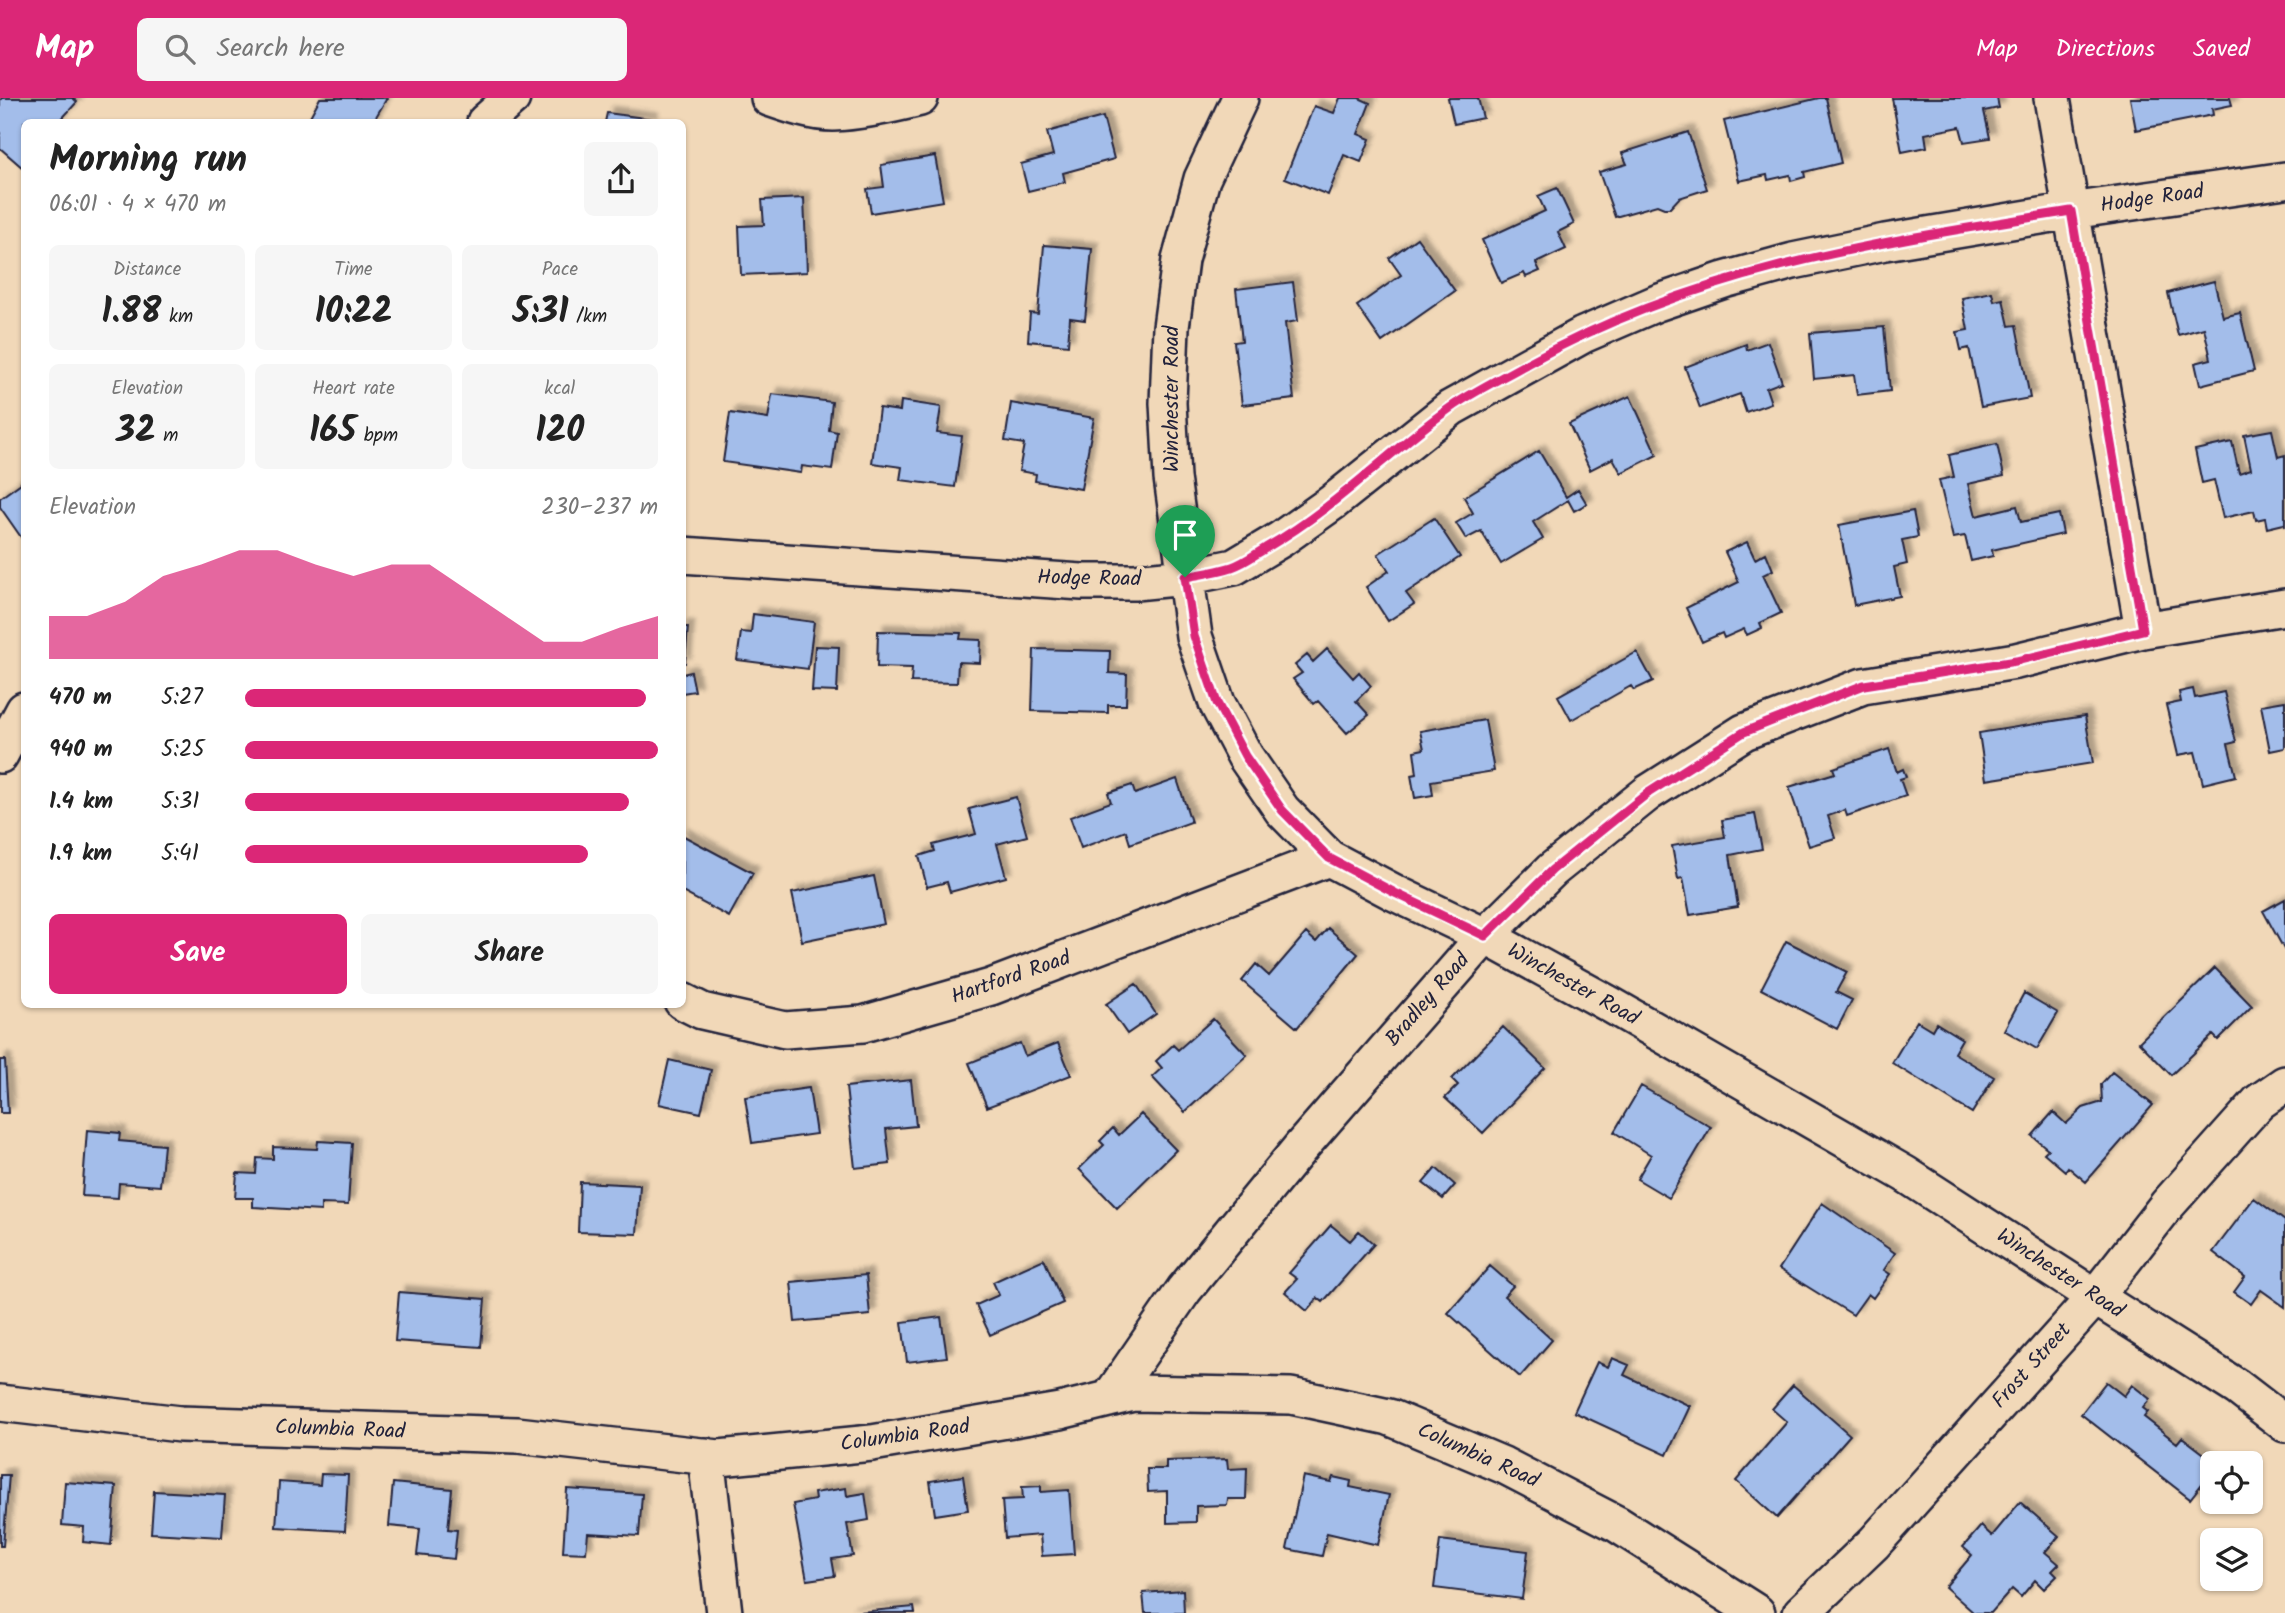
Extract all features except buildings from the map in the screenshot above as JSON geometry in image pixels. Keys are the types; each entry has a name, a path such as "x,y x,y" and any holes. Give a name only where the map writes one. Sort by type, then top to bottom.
{"street":[{"path":"488,119 512,98"},
{"path":"769,98 831,113 886,106 920,98"},
{"name":"Winchester Road","path":"1240,98 1202,180 1180,260 1171,327 1168,403 1172,478 1194,636 1217,703 1245,756 1282,810 1329,858 1485,936 1611,1005 1905,1174 2237,1387 2285,1424"},
{"path":"2052,98 2143,630"},
{"name":"Hodge Road","path":"686,555 1082,582 1135,582 1185,577 1234,566 1281,539 1334,502 1451,408 1583,335 1657,303 1724,280 1793,261 1885,242 2071,211 2285,180"},
{"name":"Bradley Road","path":"1108,1399 1193,1279 1301,1147 1485,936 1552,870 1648,793 1744,732 1864,685 2016,661 2143,630 2285,607"},
{"path":"0,755 21,716"},
{"name":"Hartford Road","path":"686,1003 702,1011 785,1030 863,1024 991,987 1329,858"},
{"name":"Frost Street","path":"1801,1613 1874,1543 2095,1297 2167,1205 2259,1102 2285,1083"},
{"name":"Columbia Road","path":"0,1404 180,1424 517,1435 719,1458 872,1443 1060,1411 1133,1393 1290,1396 1389,1417 1503,1465 1617,1524 1757,1613"},
{"path":"706,1456 724,1613"}],"route":[{"path":"2071,211 2143,630 2016,661 1864,685 1744,732 1648,793 1552,870 1485,936 1329,858 1282,810 1245,756 1217,703 1194,636 1185,577 1234,566 1281,539 1334,502 1451,408 1530,362 1583,335 1657,303 1724,280 1793,261 1885,242 2071,211"}]}
